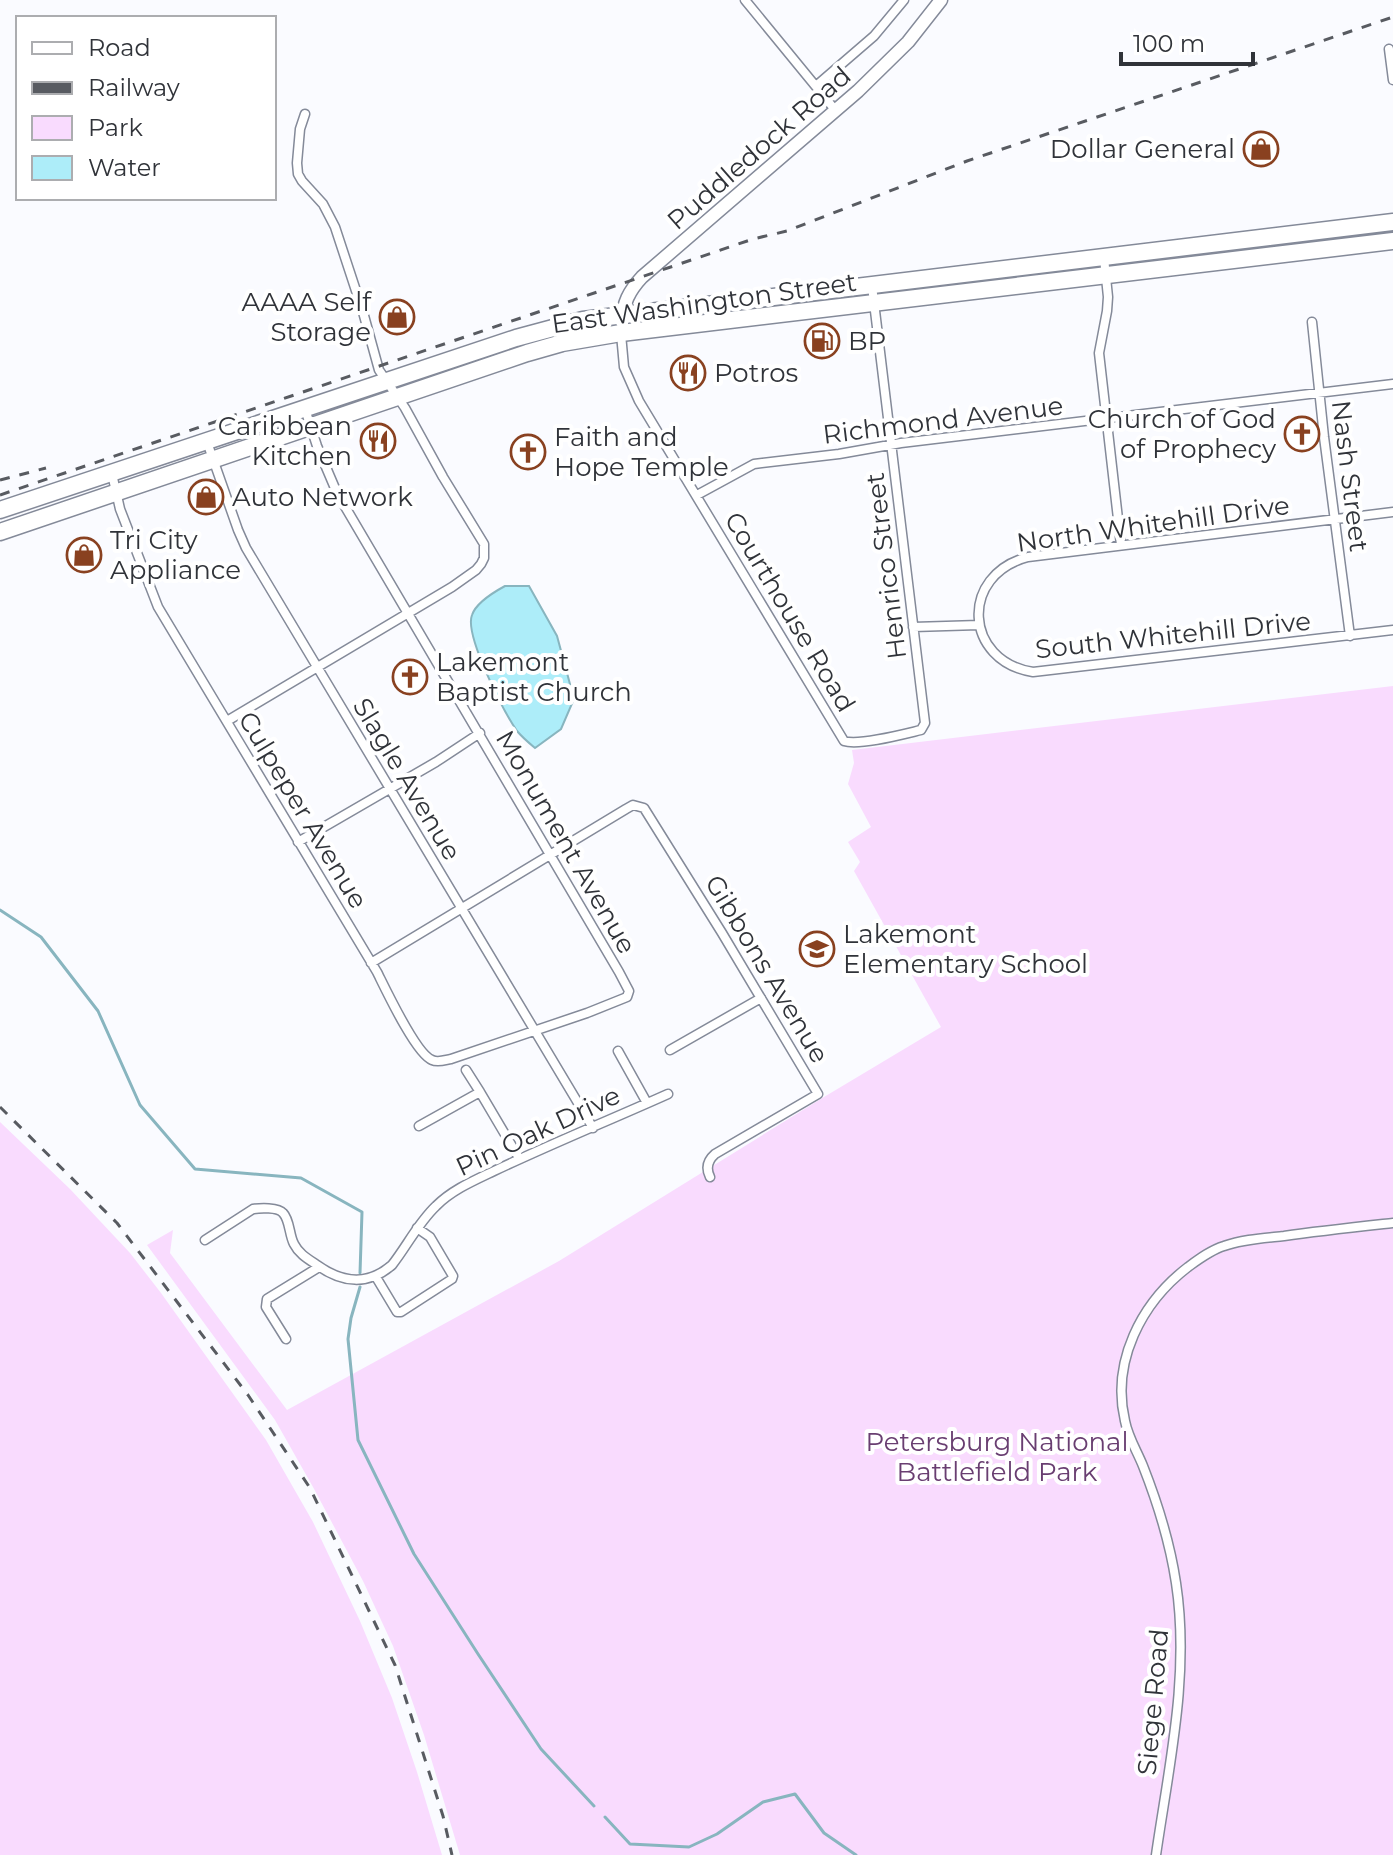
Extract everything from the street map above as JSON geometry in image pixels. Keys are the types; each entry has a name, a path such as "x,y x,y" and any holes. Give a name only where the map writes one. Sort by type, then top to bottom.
{"highway":[{"name":"East Washington Street","path":"0,510 553,327 622,314 1393,222"},
{"name":"East Washington Street","path":"0,532 562,343 621,333 1393,241"}],"main road":[{"name":"Puddledock Road","path":"621,333 627,295 642,277 836,111 908,42 941,0"}],"street":[{"path":"745,0 836,111"},
{"path":"816,86 874,36 904,0"},
{"path":"1389,49 1393,80"},
{"path":"227,721 452,587 476,570 484,558 484,544 379,370 335,227 323,204 298,174 300,129 305,114"},
{"path":"1104,258 1107,311 1099,353 1121,545"},
{"name":"Henrico Street","path":"872,286 924,727"},
{"name":"Nash Street","path":"1312,322 1350,636"},
{"name":"Courthouse Road","path":"621,333 624,367 639,401 844,741 853,743 924,727"},
{"name":"Richmond Avenue","path":"697,495 754,464 1393,384"},
{"name":"Monument Avenue","path":"305,409 337,493 551,854 629,994 616,1002 534,1031"},
{"name":"Slagle Avenue","path":"207,442 242,540 593,1128"},
{"name":"Culpeper Avenue","path":"112,474 115,493 155,601 423,1054 433,1060 451,1059 534,1031"},
{"name":"North Whitehill Drive","path":"979,625 979,609 990,579 1008,564 1028,557 1393,512"},
{"path":"913,627 979,625"},
{"name":"South Whitehill Drive","path":"979,625 988,645 1003,661 1033,672 1393,630"},
{"path":"298,842 480,733"},
{"name":"Gibbons Avenue","path":"551,854 633,805 647,810 818,1094 715,1154 708,1162 710,1177"},
{"path":"371,963 551,854"},
{"path":"670,1050 761,998"},
{"path":"618,1051 647,1103"},
{"path":"466,1070 519,1158"},
{"path":"419,1126 480,1092"},
{"name":"Pin Oak Drive","path":"376,1277 395,1262 417,1228 437,1205 466,1184 668,1094"},
{"path":"205,1240 253,1209 280,1211 301,1254 338,1278 360,1280 376,1277 397,1312 401,1312 453,1276 430,1237 417,1228"},
{"name":"Siege Road","path":"1156,1855 1181,1671 1180,1609 1164,1528 1125,1423 1122,1374 1128,1346 1134,1331 1164,1288 1216,1249 1267,1238 1393,1223"},
{"path":"286,1339 266,1307 267,1299 319,1267"}],"green space":[{"name":"Petersburg National Battlefield Park","path":"1393,686 1393,1855 460,1855 393,1646 363,1581 275,1420 147,1245 173,1230 170,1253 287,1410 559,1261 941,1027 854,871 860,862 848,842 871,827 848,784 854,763 852,750"},
{"path":"0,1122 70,1189 130,1253 266,1440 313,1522 360,1621 392,1698 442,1855 0,1855"}],"water":[{"path":"505,586 529,586 557,636 574,699 561,729 535,748 517,731 503,708 479,655 471,625 477,606"}],"waterway":[{"path":"0,910 41,937 98,1011 140,1105 195,1169 301,1178 362,1212 360,1273"},
{"path":"360,1287 348,1339 358,1440 414,1554 478,1654 541,1749 594,1806"},
{"path":"605,1817 630,1844 689,1847 717,1834 763,1802 795,1794 824,1833 856,1855"}],"railway":[{"path":"0,495 753,239 787,231 967,161 1393,17"},
{"path":"0,480 46,468"},
{"path":"0,1107 117,1223 248,1395 310,1488 395,1665 443,1816 452,1855"}],"place":[{"name":"Dollar General","path":"1261,149"},
{"name":"AAAA Self Storage","path":"397,317"},
{"name":"BP","path":"822,341"},
{"name":"Potros","path":"688,373"},
{"name":"Church of God of Prophecy","path":"1302,434"},
{"name":"Caribbean Kitchen","path":"378,441"},
{"name":"Faith and Hope Temple","path":"528,452"},
{"name":"Auto Network","path":"206,497"},
{"name":"Tri City Appliance","path":"84,555"},
{"name":"Lakemont Baptist Church","path":"410,677"},
{"name":"Lakemont Elementary School","path":"817,949"}]}
